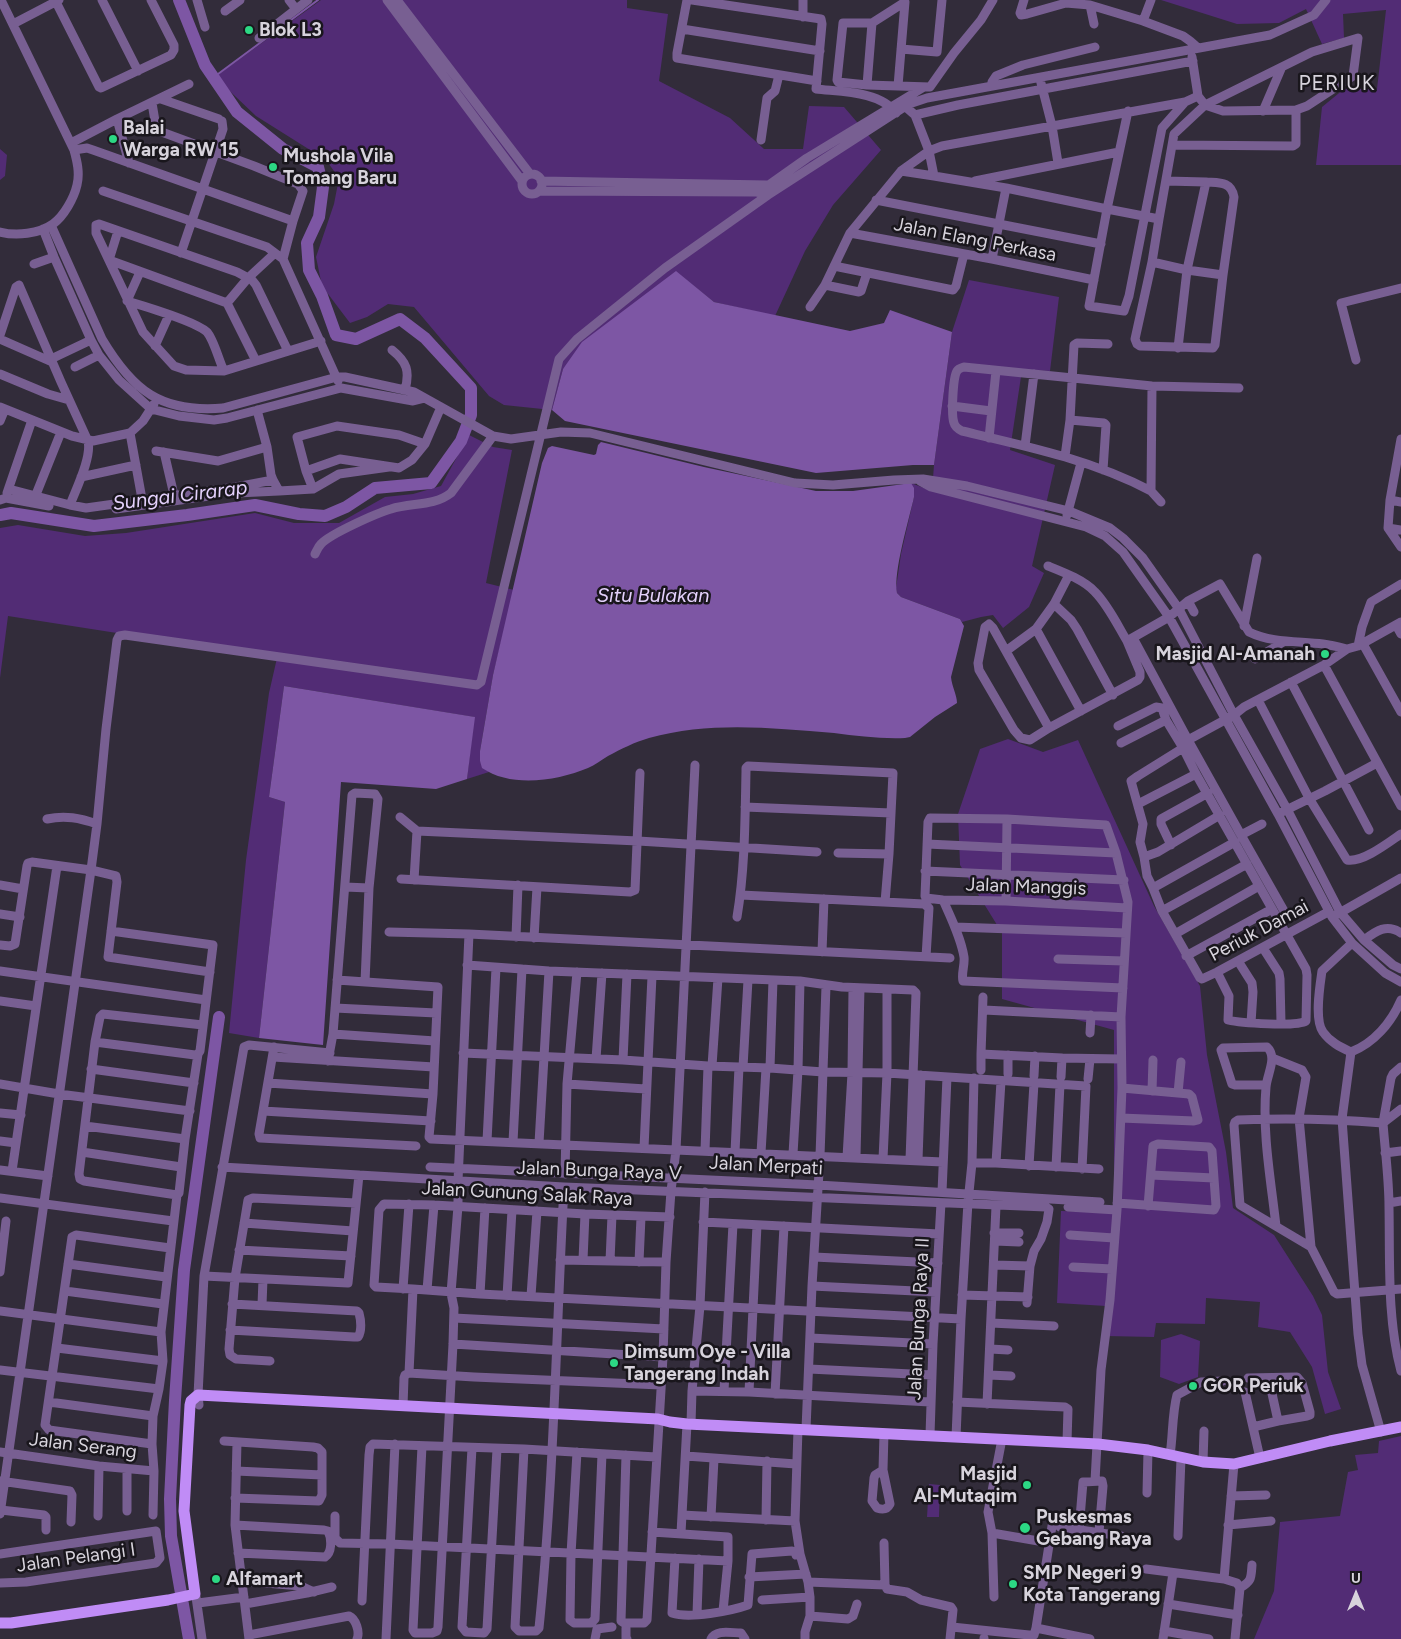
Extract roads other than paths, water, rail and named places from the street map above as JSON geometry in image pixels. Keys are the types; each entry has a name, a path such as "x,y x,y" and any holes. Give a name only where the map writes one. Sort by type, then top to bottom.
{"main road":[{"path":"198,1400 403,1406 450,1411"},
{"path":"198,1400 205,1403 450,1411 1067,1442 1148,1450 1202,1462 1234,1464 1330,1441 1401,1427"},
{"path":"0,1628 14,1628 195,1599 200,1601 191,1509 198,1400"},
{"path":"0,1623 172,1603"}],"street":[{"path":"0,232 22,234 47,227 58,220 70,203 77,185 78,170 73,147 1,0"},
{"path":"102,0 138,70"},
{"path":"13,24 57,1 101,88 171,55 174,50 174,46 151,0"},
{"path":"197,0 206,27"},
{"path":"225,11 240,0"},
{"path":"289,0 296,9"},
{"path":"259,38 308,0"},
{"path":"387,0 522,181 522,186 526,192 533,194 539,191 664,188"},
{"path":"397,0 530,174"},
{"path":"687,0 677,53 679,59 817,81"},
{"path":"692,0 740,4 822,20 816,89 866,96 894,110"},
{"path":"803,0 803,17"},
{"path":"937,52 942,0"},
{"path":"541,181 664,188 766,191 780,187 927,87 981,20 993,0"},
{"path":"1024,0 1021,15 1066,2 1090,5 1143,21 1183,36 1190,41 1194,49 1193,61 1198,96 1204,105 1223,111 1296,110 1307,106 1353,76 1358,38 1312,52 1281,69 1204,105 1174,134 1136,342 1140,346 1210,349 1215,346 1234,197 1233,192 1224,183 1166,181"},
{"path":"1143,21 1151,0"},
{"path":"903,104 1270,35 1314,15 1326,0"},
{"path":"907,1 872,23 843,23 837,80 840,83 927,87 939,96"},
{"path":"898,86 907,1"},
{"path":"1090,5 1094,24"},
{"path":"867,85 872,23"},
{"path":"682,29 820,51"},
{"path":"992,86 996,76 1023,65 1095,47"},
{"path":"901,49 954,53"},
{"path":"1066,54 1070,72"},
{"path":"915,116 958,105 1193,61"},
{"path":"1262,111 1281,69"},
{"path":"762,140 767,98 775,91 779,75"},
{"path":"1040,78 1052,126 1058,163"},
{"path":"73,147 117,119 189,84"},
{"path":"956,93 958,105"},
{"path":"810,307 825,285 850,233 900,171 929,151 942,146 1186,102 1198,96"},
{"path":"161,98 221,120 223,129 181,253"},
{"path":"1128,111 1089,306 1124,311 1129,296 1162,128 1186,102"},
{"path":"152,103 156,126 159,131 298,184 303,192 283,259"},
{"path":"903,104 915,116 929,151 934,176"},
{"path":"46,1530 46,1517 44,1515 0,1512 4,1453 20,1373 60,1094 97,824 106,729 119,636 125,635 259,653 471,685 477,685 482,682 559,359 571,344 624,300 757,202 766,191 807,158 894,110"},
{"path":"1173,145 1293,146 1296,144 1296,110"},
{"path":"117,119 129,163"},
{"path":"73,147 88,148 293,221"},
{"path":"970,182 1119,152"},
{"path":"900,171 1006,188 1159,220"},
{"path":"522,181 524,177 530,174 537,175 542,184 539,191"},
{"path":"1178,348 1188,270 1206,182"},
{"path":"992,259 1006,188"},
{"path":"103,191 192,223 267,247 275,252 283,259 337,377 340,388"},
{"path":"876,200 1101,244"},
{"path":"288,351 256,285 248,278 238,272 99,224 96,225 96,233 143,332 174,366 186,370 224,371 321,341"},
{"path":"47,227 54,257 99,355 119,380 151,409 179,416 214,420 340,388 413,401 425,398"},
{"path":"47,227 106,346 121,367 140,388 156,399 174,405 193,408 223,408 337,377 345,377 414,392 493,436 511,439 561,432 590,434 795,483 833,485 918,479 967,486 1049,512 1065,521 1086,527 1105,536 1124,552 1169,617 1287,809 1340,912 1364,940 1393,965 1401,969"},
{"path":"109,260 118,231"},
{"name":"Jalan Elang Perkasa","path":"850,233 1094,280"},
{"path":"227,303 248,278 275,252"},
{"path":"834,266 953,290 956,286 964,254"},
{"path":"34,264 54,257"},
{"path":"109,260 227,303 256,361"},
{"path":"1152,262 1223,275"},
{"path":"127,300 140,272"},
{"path":"825,285 859,292 867,273"},
{"path":"0,335 16,287 19,285 88,441 89,451 70,505"},
{"path":"1356,360 1342,302 1401,288"},
{"path":"127,300 193,324 206,332 210,337 224,371"},
{"path":"155,346 169,315"},
{"path":"0,339 51,360 91,340"},
{"path":"1065,456 1070,420 1075,343 1108,344"},
{"path":"392,350 403,359 407,371 405,390"},
{"path":"75,367 99,355"},
{"path":"1162,502 1151,491 1128,479 1065,456 988,438 957,428 953,421 952,406 957,370 964,367 1152,386 1239,388"},
{"path":"988,438 996,371"},
{"path":"0,374 48,394 69,400"},
{"path":"1025,446 1034,374"},
{"path":"1151,491 1152,386"},
{"path":"0,421 2,408 88,441 130,434 143,420 156,399"},
{"path":"952,406 991,411"},
{"path":"5,496 90,513 247,491 312,489 339,474 399,468 412,460 425,444 441,407"},
{"path":"257,410 268,447 271,475 279,491"},
{"path":"5,496 32,420"},
{"path":"1070,420 1104,423 1106,425 1103,470"},
{"path":"312,489 297,437 338,426 399,435 425,444"},
{"path":"35,497 61,432"},
{"path":"130,434 142,499"},
{"path":"315,554 319,545 329,537 390,509 431,503 444,499 451,493 493,436"},
{"path":"1401,440 1398,469 1390,500 1388,528 1401,547"},
{"path":"174,494 160,452 218,461 268,447"},
{"path":"306,471 340,459 390,468"},
{"path":"1065,521 1081,463"},
{"path":"81,477 136,465"},
{"path":"5,496 35,497 86,508 273,480"},
{"path":"1390,500 1401,502"},
{"path":"1049,512 1069,511 1110,528 1124,538 1143,558 1179,609 1230,717 1330,915 1352,943 1385,973 1401,982"},
{"path":"1105,536 1110,528"},
{"path":"1388,528 1401,530"},
{"path":"1244,626 1257,558"},
{"path":"1048,566 1070,575 1095,592 1130,640 1238,838 1288,918"},
{"path":"1006,651 1036,629 1054,604 1070,575"},
{"path":"1130,640 1169,617 1188,601 1220,584 1249,632 1285,641 1325,644 1347,649"},
{"path":"1401,584 1371,602 1364,620 1361,645 1401,712"},
{"path":"1188,601 1194,612"},
{"path":"1054,604 1071,620 1077,629 1113,695"},
{"path":"1186,744 1258,700 1324,665 1347,649 1361,645 1398,623 1401,634"},
{"path":"1049,728 991,626 989,624 985,626 982,633 978,667 1014,730 1021,738 1030,740 1135,683 1140,677 1140,672 1130,640"},
{"path":"1036,629 1081,712"},
{"path":"1255,659 1285,641"},
{"path":"1324,665 1401,806"},
{"path":"1291,682 1369,830"},
{"path":"1258,700 1310,798 1347,860 1354,861 1374,852 1401,834"},
{"path":"1118,726 1156,707 1162,708 1166,720 1186,744 1196,774 1220,814 1238,838 1247,864 1287,934 1307,974 1307,1019 1302,1023 1228,1020 1229,996 1217,972"},
{"path":"1121,743 1166,720"},
{"name":"Periuk Damai","path":"1186,744 1132,781 1143,824 1140,842 1147,876 1162,911 1200,978 1202,979 1217,972 1287,934 1340,912 1401,878"},
{"path":"1278,814 1377,763"},
{"path":"626,1455 621,1620 624,1624 646,1622 661,1385 659,1357 664,1329 666,1262 676,1150 681,1064 695,765"},
{"path":"737,917 744,848 746,768 748,766 892,773 885,902"},
{"path":"401,880 630,892 635,890 640,773"},
{"path":"1138,804 1196,774"},
{"path":"329,1057 338,980 352,795 355,792 375,794 378,797 369,888 365,982"},
{"path":"1171,845 1160,824 1161,819 1208,793"},
{"path":"745,807 891,813"},
{"path":"1144,857 1171,845 1220,814"},
{"path":"400,817 418,831 638,841 817,852"},
{"path":"47,819 82,818 97,824"},
{"path":"1095,1481 1101,1370 1117,1206 1122,1088 1121,1017 1128,902 1124,880 1106,825 1008,819 930,818 925,870 1124,880"},
{"path":"1006,901 1008,819"},
{"path":"1153,888 1262,824"},
{"path":"414,880 418,831"},
{"path":"927,844 1116,853"},
{"path":"838,853 889,854"},
{"path":"0,945 12,946 15,944 29,863 91,870 113,874 117,877 109,958 210,972"},
{"path":"1162,911 1247,864"},
{"path":"12,1171 57,866"},
{"name":"Jalan Manggis","path":"925,870 924,896 929,899 1127,908"},
{"path":"0,885 23,889"},
{"path":"516,937 518,885"},
{"path":"1175,934 1259,886"},
{"path":"345,887 369,888"},
{"path":"534,938 537,887"},
{"path":"740,895 922,903 928,908 926,957"},
{"path":"822,952 824,899"},
{"path":"943,900 955,927 964,956 963,981 1123,988"},
{"path":"1186,956 1272,909"},
{"path":"0,914 20,916"},
{"path":"955,927 1126,933"},
{"path":"1364,940 1385,928 1394,929 1401,933"},
{"path":"111,931 214,945 204,1025 185,1140 179,1193 177,1195 173,1221 160,1332 162,1361 159,1389 153,1416 153,1515"},
{"path":"390,932 469,934 950,958"},
{"path":"422,1446 413,1630 417,1634 432,1634 438,1630 450,1411 454,1318 452,1293 458,1206 458,1168 469,934"},
{"path":"1352,943 1322,970 1318,1002 1321,1031 1335,1044 1351,1052 1362,1048 1371,1041 1391,1019 1401,1002"},
{"path":"1263,948 1279,973 1281,1023"},
{"path":"1058,959 1124,961"},
{"path":"1238,961 1252,984 1251,1022"},
{"path":"467,965 652,976 800,981 826,986 913,990 916,993 917,1075 914,1160"},
{"path":"487,1141 496,968"},
{"path":"513,1142 522,969"},
{"path":"0,971 206,1000"},
{"path":"539,1143 549,971"},
{"path":"565,1174 568,1084 577,972"},
{"path":"596,1059 602,973"},
{"path":"623,1060 627,974"},
{"path":"644,1148 652,976"},
{"path":"705,1151 718,978"},
{"path":"338,980 438,987 430,1138 943,1162"},
{"path":"733,1152 748,980"},
{"path":"761,1153 773,980"},
{"path":"792,1154 800,981"},
{"path":"806,1639 805,1632 810,1616 810,1597 800,1554 795,1520 796,1464 808,1396 810,1367 826,986"},
{"path":"852,1157 856,1073 857,988"},
{"path":"883,1159 888,990"},
{"path":"981,1070 983,997"},
{"path":"0,1001 36,1006"},
{"path":"335,1008 436,1013"},
{"path":"984,1010 1121,1017"},
{"path":"177,1195 80,1179 95,1042 100,1017 103,1014 204,1025"},
{"path":"1090,1033 1091,1015"},
{"path":"333,1034 435,1040"},
{"path":"95,1042 198,1054"},
{"path":"198,1400 204,1276 244,1047 249,1045 274,1052 434,1067"},
{"path":"1266,1085 1232,1084 1221,1050 1223,1048 1267,1047 1271,1052 1272,1058 1266,1085 1264,1119 1276,1226"},
{"path":"274,1052 259,1134 261,1138 416,1146"},
{"path":"1351,1052 1342,1119 1358,1343 1362,1365 1381,1432"},
{"path":"463,1053 823,1072 887,1073 974,1078 1004,1077 1087,1082"},
{"path":"981,1054 1121,1059"},
{"path":"996,1163 1004,1077 1008,1055"},
{"path":"1027,1166 1035,1056"},
{"path":"1056,1167 1062,1058"},
{"path":"1272,1058 1302,1070 1305,1074 1306,1079 1299,1118 1311,1247 1334,1292 1342,1295 1401,1288"},
{"path":"1082,1169 1090,1059"},
{"path":"1152,1091 1153,1060"},
{"path":"1178,1093 1181,1062"},
{"path":"1401,1067 1391,1078 1383,1122 1389,1203 1391,1289 1397,1322 1401,1371"},
{"path":"92,1069 194,1083"},
{"path":"942,1192 947,1077"},
{"path":"956,1436 962,1294 972,1163 974,1078"},
{"path":"268,1083 433,1094"},
{"path":"0,1084 190,1111"},
{"path":"568,1084 646,1089"},
{"path":"1121,1118 1197,1121 1191,1095 1122,1088"},
{"path":"1311,1247 1241,1206 1235,1122 1238,1120 1299,1118 1383,1122 1401,1109"},
{"path":"263,1111 431,1121"},
{"path":"0,1113 21,1115"},
{"path":"85,1126 185,1140"},
{"path":"0,1141 16,1143"},
{"path":"1068,1207 1148,1206 1214,1210 1216,1206 1212,1151 1209,1147 1158,1144 1153,1146 1151,1150 1148,1206"},
{"path":"1385,1153 1401,1151"},
{"path":"82,1152 182,1166"},
{"path":"972,1163 1099,1169"},
{"name":"Jalan Bunga Raya V","path":"222,1167 564,1187 671,1190 1048,1208 1047,1222 1034,1251 1030,1266"},
{"name":"Jalan Merpati","path":"430,1167 818,1185 1100,1202"},
{"path":"0,1170 48,1176"},
{"path":"204,1276 347,1284 350,1282 359,1175"},
{"path":"1151,1175 1214,1178"},
{"path":"524,1449 515,1627 519,1631 536,1632 539,1628 547,1553 564,1187"},
{"path":"681,1533 700,1306 705,1192"},
{"path":"0,1198 173,1221"},
{"path":"270,1361 232,1358 229,1349 235,1278 249,1199 356,1203"},
{"path":"1389,1203 1401,1201"},
{"path":"408,1204 403,1289 961,1319"},
{"name":"Jalan Bunga Raya II","path":"930,1435 934,1318 941,1204"},
{"name":"Jalan Gunung Salak Raya","path":"403,1289 376,1287 374,1285 379,1210 382,1205 458,1206 563,1213 670,1217"},
{"path":"427,1290 434,1205"},
{"path":"987,1404 996,1206"},
{"path":"480,1294 485,1208"},
{"path":"507,1296 512,1210"},
{"path":"531,1296 537,1211"},
{"path":"583,1260 585,1214"},
{"path":"610,1261 612,1215"},
{"path":"639,1262 641,1216"},
{"path":"0,1272 6,1221"},
{"path":"703,1222 939,1234"},
{"path":"244,1223 353,1231"},
{"path":"722,1391 730,1224"},
{"path":"749,1392 757,1225"},
{"path":"778,1394 786,1226"},
{"path":"1070,1235 1114,1238"},
{"path":"152,1444 49,1430 45,1425 72,1238 74,1236 170,1248"},
{"path":"995,1237 1019,1237"},
{"path":"240,1250 351,1256"},
{"path":"814,1257 938,1264"},
{"path":"560,1260 666,1262"},
{"path":"68,1264 166,1277"},
{"path":"962,1294 1028,1300 1030,1266 994,1265"},
{"path":"1073,1267 1112,1269"},
{"path":"262,1305 264,1279"},
{"path":"812,1286 936,1292"},
{"path":"409,1373 413,1289"},
{"path":"64,1291 163,1304"},
{"path":"230,1330 354,1338 360,1336 361,1320 357,1312 232,1304"},
{"path":"0,1311 160,1332"},
{"path":"454,1318 664,1329"},
{"path":"991,1323 1054,1326"},
{"path":"810,1338 933,1344"},
{"path":"453,1344 659,1357"},
{"path":"57,1348 162,1361"},
{"path":"990,1349 1008,1350"},
{"path":"810,1367 932,1373"},
{"path":"0,1370 159,1389"},
{"path":"403,1406 404,1378 409,1373 661,1385"},
{"path":"988,1375 1011,1376"},
{"path":"1248,1378 1294,1376 1300,1381 1310,1412 1310,1415 1253,1427"},
{"path":"1178,1536 1173,1438 1177,1395 1200,1382 1223,1382"},
{"path":"1271,1389 1278,1421"},
{"path":"692,1391 749,1392 930,1402"},
{"path":"1245,1392 1260,1458"},
{"path":"49,1402 153,1416"},
{"path":"957,1402 1066,1407 1068,1409 1067,1442"},
{"path":"1202,1462 1204,1431"},
{"path":"883,1470 884,1433"},
{"path":"994,1597 992,1533 988,1512 1002,1439"},
{"path":"224,1441 318,1448 322,1452 321,1497 318,1501 235,1498"},
{"path":"237,1442 235,1525 249,1637 348,1616 354,1620 359,1633 357,1639"},
{"path":"362,1601 371,1445 395,1444 524,1449 656,1457"},
{"path":"386,1639 395,1444"},
{"path":"472,1448 462,1628 466,1632 484,1633 488,1629 497,1448"},
{"path":"1147,1493 1148,1450"},
{"path":"577,1452 571,1554 570,1620 574,1623 591,1623 595,1619 602,1454"},
{"name":"Jalan Serang","path":"4,1453 99,1466 154,1471"},
{"path":"686,1456 796,1464"},
{"path":"711,1517 714,1459"},
{"path":"766,1520 767,1461"},
{"path":"1224,1579 1234,1464"},
{"path":"98,1516 99,1466"},
{"path":"127,1469 127,1511"},
{"path":"236,1471 322,1475"},
{"path":"2,1481 70,1491 72,1495 71,1522"},
{"path":"1079,1530 1083,1482 1095,1481 1102,1482 1103,1486 1099,1532"},
{"path":"1231,1496 1266,1495"},
{"path":"682,1515 795,1520"},
{"path":"335,1516 336,1538 338,1542 728,1561"},
{"path":"1228,1525 1271,1521"},
{"path":"235,1525 324,1530 330,1534 329,1554 325,1558 238,1553"},
{"path":"952,1627 1034,1634 1052,1526 1121,1536"},
{"name":"Jalan Pelangi I","path":"0,1554 156,1531 160,1558 156,1563 26,1582 1,1583"},
{"path":"652,1532 728,1537 728,1561 723,1611"},
{"path":"992,1533 1050,1543"},
{"path":"884,1543 885,1585 889,1590 907,1592 925,1602 951,1607 953,1610 950,1639"},
{"path":"675,1558 672,1613 697,1614 723,1611 748,1605 752,1554 792,1551 796,1555 800,1554"},
{"path":"697,1614 699,1559"},
{"path":"1240,1588 1250,1582 1252,1565"},
{"path":"1146,1569 1224,1579 1238,1583 1240,1588 1235,1639"},
{"path":"0,1573 1,1583"},
{"path":"1173,1573 1163,1635 1208,1639"},
{"path":"750,1577 807,1578 885,1585"},
{"path":"242,1581 301,1586 314,1592"},
{"path":"202,1639 195,1599 244,1600 314,1592 332,1587"},
{"path":"762,1600 810,1597"},
{"path":"810,1616 848,1619 854,1616 856,1604"},
{"path":"1168,1604 1238,1615"},
{"path":"596,1639 597,1629 612,1627"},
{"path":"626,1628 627,1639"},
{"path":"1036,1628 1090,1639"},
{"path":"712,1639 713,1635 717,1633 741,1633 745,1639"}],"water":[{"path":"676,271 714,302 850,331 884,323 890,310 952,332 934,465 816,473 565,421 552,410 563,369 582,342"},
{"name":"Situ Bulakan","path":"601,442 816,491 853,491 911,483 914,488 914,497 899,559 896,584 897,593 901,597 960,619 964,626 951,677 957,703 935,717 910,737 905,738 878,738 741,727 695,729 649,738 623,748 576,773 548,779 520,780 506,778 482,768 480,751 493,675 542,463 548,448 552,446 594,455"},
{"path":"284,686 475,717 467,779 436,789 341,782 323,1045 259,1038 285,802 269,797"}],"waterway":[{"name":"Sungai Cirarap","path":"0,515 11,513 94,526 255,505 299,514 325,516 346,507 375,488 431,483 461,441 471,415 471,388 425,338 400,319 356,339 336,335 322,296 309,270 307,243 319,217 323,187 318,167 283,149 237,112 205,65 179,0"},
{"path":"214,77 318,0"},
{"path":"189,1639 171,1536 170,1499 184,1270 219,1017"}],"place":[{"name":"Blok L3","path":"249,30"},
{"name":"Balai Warga RW 15","path":"113,139"},
{"name":"Mushola Vila Tomang Baru","path":"273,167"},
{"name":"Masjid Al-Amanah","path":"1325,654"},
{"name":"Dimsum Oye - Villa Tangerang Indah","path":"614,1363"},
{"name":"GOR Periuk","path":"1193,1386"},
{"name":"Masjid Al-Mutaqim","path":"1027,1485"},
{"name":"Puskesmas Gebang Raya","path":"1025,1528"},
{"name":"Alfamart","path":"216,1579"},
{"name":"SMP Negeri 9 Kota Tangerang","path":"1013,1584"}],"district":[{"name":"PERIUK","path":"1337,84"}]}
